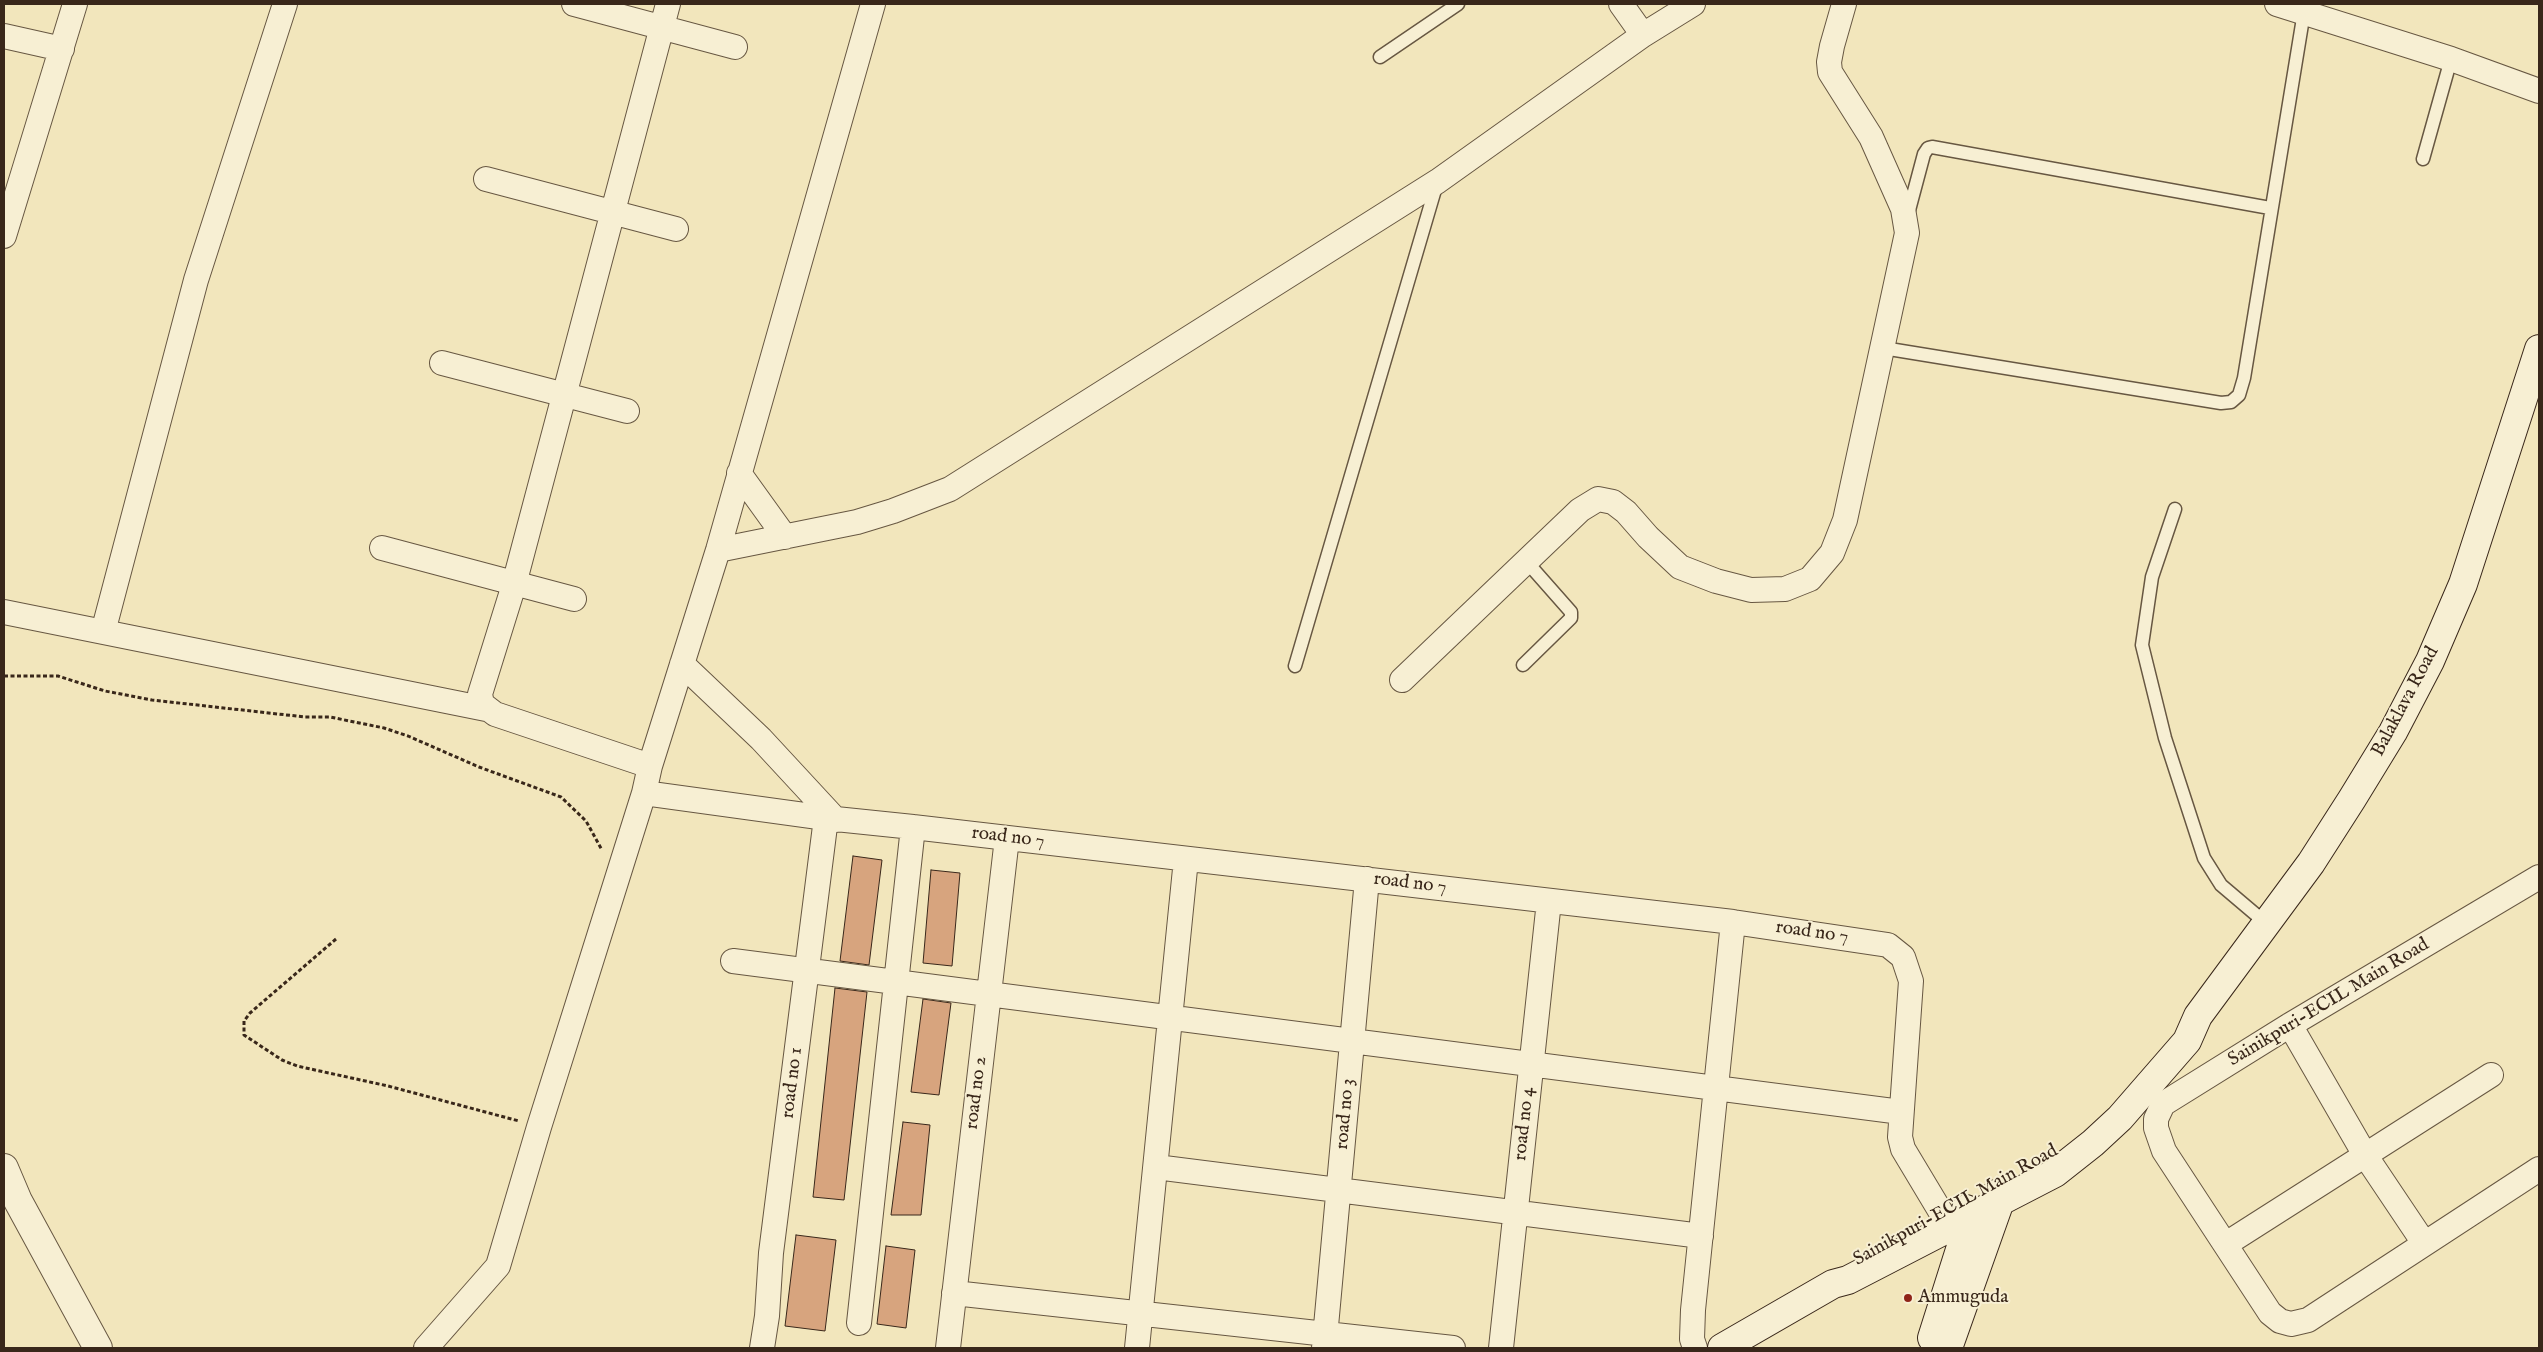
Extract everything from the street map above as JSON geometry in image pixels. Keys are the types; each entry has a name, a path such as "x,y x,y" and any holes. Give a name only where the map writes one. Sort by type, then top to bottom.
{"main road":[{"name":"Balaklava Road","path":"2198,1016 2312,862 2393,732 2430,662 2463,584 2539,350"},
{"name":"Sainikpuri-ECIL Main Road","path":"1722,1348 1833,1284 1848,1280 1958,1212 1997,1196 2032,1166 2080,1133 2135,1080 2186,1019 2198,1016"},
{"path":"4,1168 11,1197 98,1348"},
{"path":"1948,1348 1997,1196"},
{"path":"1929,1348 1958,1212"}],"street":[{"path":"4,236 75,4"},
{"path":"103,632 196,280 285,4"},
{"path":"574,4 735,47"},
{"path":"650,766 494,714 482,704 480,694 514,583 668,4"},
{"path":"426,1348 498,1266 539,1127 644,794 650,766 718,550 873,4"},
{"path":"1621,4 1644,35"},
{"path":"718,550 785,537 893,511 950,489 1438,181 1644,35 1693,4"},
{"path":"1402,680 1580,510 1598,498 1612,502 1626,512 1648,537 1680,567 1716,581 1751,590 1785,589 1810,579 1832,553 1845,520 1906,233 1903,209 1871,137 1830,72 1831,54 1844,4"},
{"path":"2277,4 2451,59 2539,91"},
{"path":"4,36 62,49"},
{"path":"486,179 676,229"},
{"path":"442,363 627,412"},
{"path":"739,473 785,537"},
{"path":"382,548 574,599"},
{"path":"4,612 486,709"},
{"path":"682,664 761,740 831,819"},
{"name":"road no 7","path":"644,794 831,819 1186,858 1733,922 1868,940 1888,945 1903,957 1909,968 1911,981 1900,1137 1903,1148 1958,1212"},
{"name":"road no 1","path":"762,1348 767,1316 771,1253 808,970 831,819"},
{"path":"859,1323 913,827"},
{"name":"road no 2","path":"948,1348 1007,838"},
{"path":"1137,1348 1186,858"},
{"name":"Sainikpuri-ECIL Main Road","path":"2539,877 2290,1025 2163,1104 2156,1119 2156,1128 2164,1151 2270,1313 2280,1321 2291,1324 2308,1320 2539,1169"},
{"name":"road no 3","path":"1325,1341 1367,879"},
{"name":"road no 4","path":"1501,1348 1548,900"},
{"path":"1695,1348 1692,1339 1693,1310 1733,922"},
{"path":"733,960 1901,1112"},
{"path":"2290,1025 2366,1155 2424,1244"},
{"path":"2226,1244 2491,1075"},
{"path":"1156,1166 1701,1236"},
{"path":"954,1293 1141,1314 1325,1341 1453,1348"}],"lane":[{"path":"1380,57 1458,4"},
{"path":"1883,348 2221,403 2232,402 2239,395 2244,378 2270,208 2304,12"},
{"path":"2423,159 2451,59"},
{"path":"1906,221 1924,154 1928,148 1932,147 2270,208"},
{"path":"1295,666 1438,181"},
{"path":"2175,509 2152,577 2142,644 2165,738 2204,858 2221,885 2267,924"},
{"path":"1523,665 1571,618 1571,612 1526,561"}],"path":[{"path":"4,676 58,676 76,680 105,691 152,700 305,717 330,717 384,728 408,736 479,767 561,797 586,821 617,877"},
{"path":"336,939 250,1013 244,1021 244,1035 282,1060 297,1066 388,1086 539,1127"}],"building":[{"path":"853,856 882,860 869,965 840,961"},
{"path":"931,870 960,873 952,966 923,963"},
{"path":"835,988 867,992 844,1200 813,1197"},
{"path":"923,999 951,1003 939,1095 911,1092"},
{"path":"903,1122 930,1125 921,1215 891,1215"},
{"path":"796,1235 836,1240 825,1331 785,1326"},
{"path":"886,1246 915,1250 906,1328 877,1324"}],"place":[{"name":"Ammuguda","path":"1908,1298"}]}
